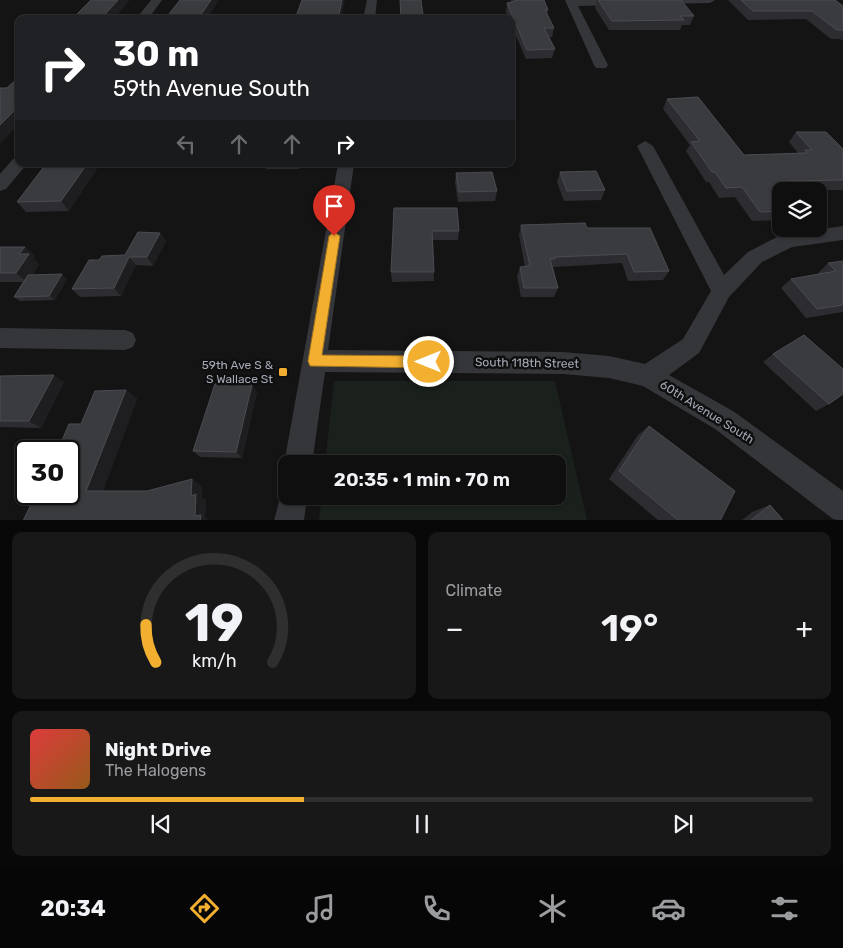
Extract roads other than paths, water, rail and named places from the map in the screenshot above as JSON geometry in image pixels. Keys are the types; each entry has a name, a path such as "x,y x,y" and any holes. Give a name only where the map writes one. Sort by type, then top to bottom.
{"street":[{"path":"145,15 158,0"},
{"path":"370,15 372,0"},
{"path":"601,65 571,1 710,0"},
{"path":"645,146 722,291"},
{"path":"0,185 16,167"},
{"path":"299,455 346,167"},
{"name":"60th Avenue South","path":"843,233 788,240 755,257 722,291 691,346 648,376 724,420 796,471 843,509"},
{"path":"0,338 125,340"},
{"name":"South 118th Street","path":"314,361 564,363 609,367 648,376"},
{"path":"289,520 292,505"}],"place":[{"name":"59th Ave S & S Wallace St","path":"283,372"}]}
